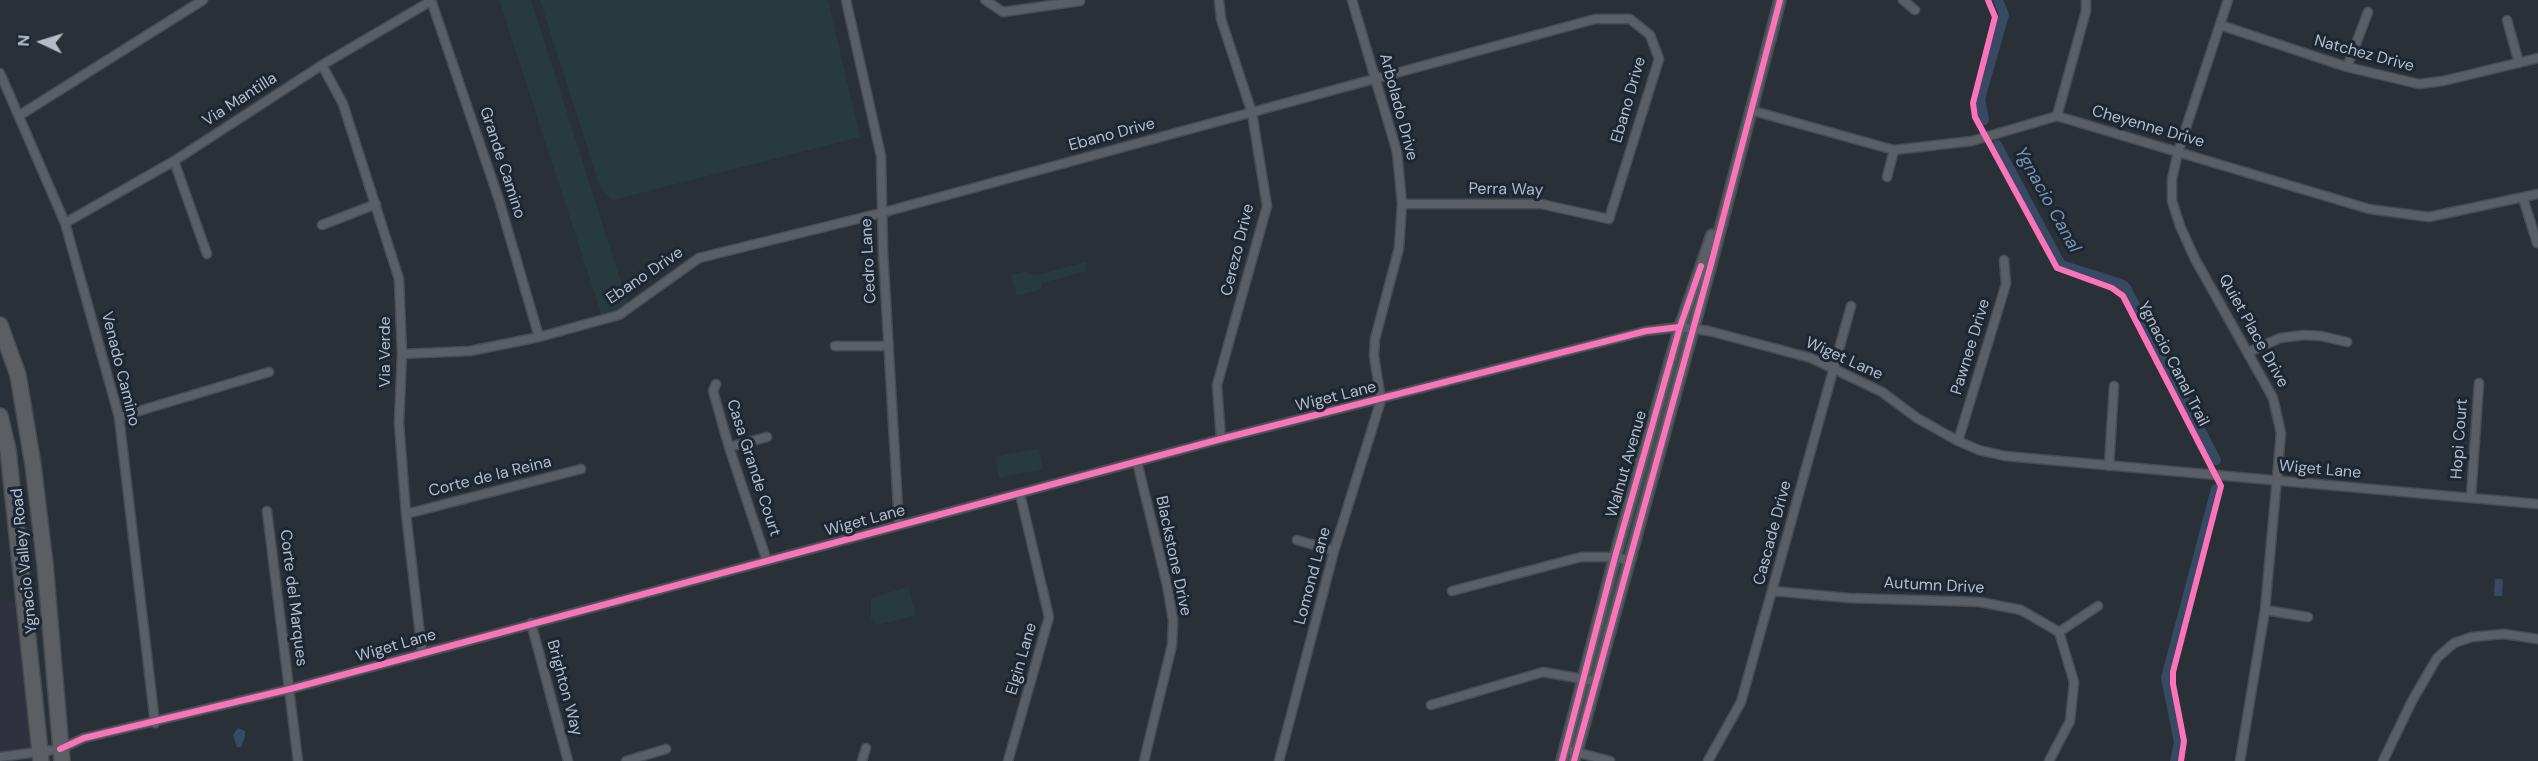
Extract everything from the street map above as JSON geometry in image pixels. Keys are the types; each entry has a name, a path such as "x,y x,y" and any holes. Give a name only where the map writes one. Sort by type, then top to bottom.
{"highway":[{"name":"Ygnacio Valley Road","path":"0,325 18,375 33,465 45,564 61,755"},
{"name":"Ygnacio Valley Road","path":"0,416 8,450 41,757"}],"street":[{"path":"20,114 203,0"},
{"name":"Cedro Lane","path":"846,0 878,138 899,525"},
{"path":"985,0 1004,12 1080,1"},
{"name":"Cerezo Drive","path":"1220,0 1221,19 1251,113 1267,206 1217,385 1221,439"},
{"name":"Arbolado Drive","path":"1352,0 1397,152 1402,204 1399,248 1375,339 1374,356 1381,400"},
{"name":"Walnut Avenue","path":"1589,679 1628,560 1693,328 1780,0"},
{"path":"1903,0 1915,10"},
{"path":"1750,110 1894,150 1972,141 2056,116 2086,11 2086,0"},
{"name":"Quiet Place Drive","path":"2228,0 2178,152 2172,179 2172,201 2195,259 2273,398 2281,433 2265,610 2240,761"},
{"name":"Via Mantilla","path":"65,223 174,161 322,65 431,1"},
{"name":"Grande Camino","path":"431,1 499,200 539,337"},
{"path":"2348,67 2368,12"},
{"name":"Ebano Drive","path":"402,354 470,351 539,337 619,315 699,258 882,213 1595,19 1630,19 1650,35 1659,59 1609,219"},
{"path":"2507,20 2519,63"},
{"name":"Natchez Drive","path":"2220,25 2348,67 2419,84 2538,58"},
{"name":"Via Verde","path":"322,65 343,104 399,279 402,354 399,423 406,514 422,652"},
{"name":"Venado Camino","path":"0,73 20,114 65,223 119,417 155,723"},
{"name":"Cheyenne Drive","path":"2056,116 2369,209 2429,217 2538,194"},
{"path":"1887,177 1894,150"},
{"path":"174,161 207,254"},
{"name":"Walnut Avenue","path":"1562,761 1572,754 1615,557 1680,327 1732,178"},
{"path":"2523,198 2538,243"},
{"path":"322,225 376,204"},
{"name":"Perra Way","path":"1402,204 1541,204 1609,219"},
{"name":"Pawnee Drive","path":"1958,441 2006,284 2004,260"},
{"name":"Cascade Drive","path":"1708,761 1741,702 1851,306"},
{"name":"Wiget Lane","path":"0,757 61,755 84,738 155,723 290,689 1221,439 1646,332 1680,327 1693,328 1811,358 1882,392 1917,418 1958,441 2005,456 2538,504"},
{"path":"2249,352 2280,339 2304,335 2347,342"},
{"path":"835,346 889,346"},
{"path":"119,417 269,372"},
{"name":"Hopi Court","path":"2471,497 2479,383"},
{"name":"Casa Grande Court","path":"716,384 713,391 729,447 767,561"},
{"path":"2109,466 2114,386"},
{"name":"Lomond Lane","path":"1279,761 1334,551 1381,400"},
{"path":"729,447 767,437"},
{"name":"Blackstone Drive","path":"1137,462 1167,585 1173,621 1172,645 1144,761"},
{"name":"Corte de la Reina","path":"406,514 581,469"},
{"name":"Elgin Lane","path":"1008,761 1049,617 1020,494"},
{"name":"Corte del Marques","path":"267,511 298,761"},
{"path":"1297,540 1334,551"},
{"path":"1452,591 1581,557 1615,557 1628,560"},
{"name":"Autumn Drive","path":"1773,591 1849,598 1980,602 2021,610 2059,632"},
{"path":"2049,761 2070,721 2074,681 2059,632 2098,606"},
{"path":"2265,610 2308,617"},
{"name":"Brighton Way","path":"531,623 568,761"},
{"path":"2383,761 2412,701 2437,658 2454,642 2472,637 2504,634 2538,639"},
{"path":"1431,705 1543,672 1589,679"},
{"path":"862,761 866,748"},
{"path":"626,761 666,749"},
{"path":"1572,754 1610,761"}],"shaded area":[{"path":"0,600 24,603 41,753 0,757"}],"green space":[{"path":"499,0 531,0 629,307 603,319"},
{"path":"540,0 828,0 860,137 613,200 600,187"},
{"path":"1085,262 1087,271 1042,283 1041,289 1017,296 1011,275 1026,271 1034,276"},
{"path":"1039,448 1043,469 999,478 995,457"},
{"path":"908,587 916,615 878,625 871,618 871,598"}],"water":[{"path":"2495,579 2503,579 2502,596 2494,596"},
{"path":"238,728 245,731 241,747 237,747 233,735"}],"waterway":[{"name":"Ygnacio Canal","path":"1984,120 1980,99 2004,15 1998,0"},
{"name":"Ygnacio Canal","path":"1997,145 2061,265 2121,284 2126,288 2216,460"},
{"name":"Ygnacio Canal","path":"2175,761 2179,742 2166,678 2216,489"}],"cycle path":[{"path":"1574,761 1710,268 1780,0"},
{"name":"Ygnacio Canal Trail","path":"1988,0 1995,17 1973,103 1975,117 2057,268 2112,288 2123,296 2221,486 2173,672 2173,684 2184,741 2181,761"},
{"path":"1562,761 1615,557 1680,327 1701,266"},
{"path":"60,749 84,738 290,689 1221,439 1646,331 1680,327"}]}
